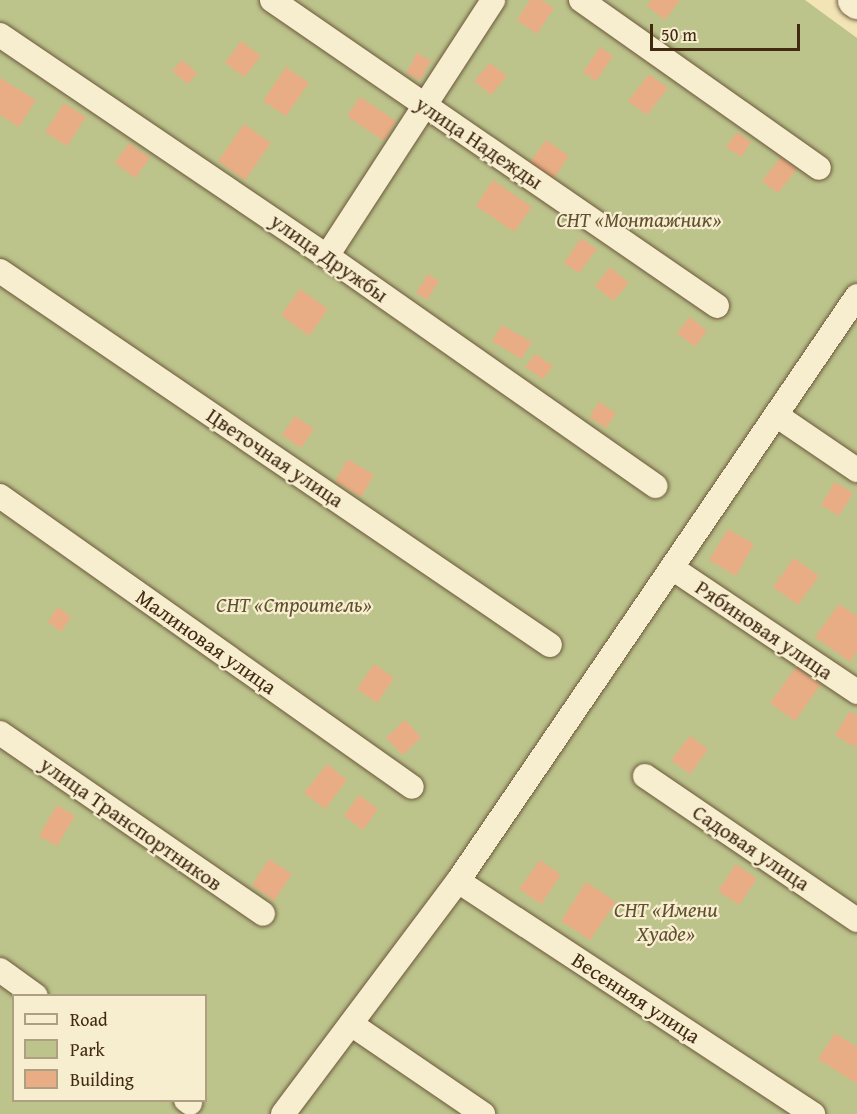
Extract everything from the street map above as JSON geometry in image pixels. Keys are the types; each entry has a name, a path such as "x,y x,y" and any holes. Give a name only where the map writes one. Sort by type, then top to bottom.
{"street":[{"name":"улица Надежды","path":"272,0 717,306"},
{"path":"327,256 493,0"},
{"path":"581,0 819,168"},
{"name":"улица Дружбы","path":"0,35 327,256 656,486"},
{"name":"Цветочная улица","path":"0,271 550,645"},
{"path":"283,1114 458,881 857,296"},
{"path":"776,415 857,470"},
{"name":"Малиновая улица","path":"0,496 412,787"},
{"name":"Рябиновая улица","path":"672,568 857,692"},
{"name":"улица Транспортников","path":"0,734 263,914"},
{"name":"Садовая улица","path":"645,776 857,920"},
{"name":"Весенняя улица","path":"458,881 813,1114"},
{"path":"0,970 33,994"},
{"path":"351,1024 483,1114"}],"green space":[{"path":"0,0 805,0 857,38 857,1114 0,1114"}],"building":[{"path":"530,0 542,0 554,8 537,34 517,20"},
{"path":"651,0 680,0 665,20 647,6"},
{"path":"241,41 261,56 244,77 225,63"},
{"path":"600,47 613,56 596,81 583,72"},
{"path":"417,53 431,61 420,80 406,73"},
{"path":"182,60 197,73 188,84 172,71"},
{"path":"490,63 507,76 491,95 474,81"},
{"path":"286,67 309,83 286,116 263,101"},
{"path":"649,74 668,88 647,115 628,101"},
{"path":"0,78 36,100 19,127 0,115"},
{"path":"360,97 396,121 384,141 347,116"},
{"path":"64,103 86,117 67,146 45,132"},
{"path":"244,124 271,143 245,180 218,161"},
{"path":"737,132 751,142 741,157 726,147"},
{"path":"546,140 569,156 550,184 526,168"},
{"path":"129,143 150,158 135,178 115,163"},
{"path":"781,157 797,169 778,193 762,181"},
{"path":"493,180 532,207 514,232 476,206"},
{"path":"581,238 597,249 579,273 564,263"},
{"path":"610,267 629,283 613,301 595,286"},
{"path":"428,274 439,281 427,300 416,293"},
{"path":"300,289 328,309 309,336 281,315"},
{"path":"690,317 707,331 695,347 677,333"},
{"path":"502,325 532,342 521,359 492,341"},
{"path":"535,354 553,366 543,379 525,367"},
{"path":"599,402 616,413 606,428 589,417"},
{"path":"295,416 314,429 301,448 282,435"},
{"path":"348,459 374,475 361,497 335,481"},
{"path":"835,482 853,493 839,516 821,505"},
{"path":"728,529 754,544 736,576 709,560"},
{"path":"794,558 819,576 798,605 773,587"},
{"path":"839,604 857,616 857,651 850,662 815,637"},
{"path":"58,607 71,617 61,632 48,622"},
{"path":"374,664 394,678 377,703 357,689"},
{"path":"796,667 821,684 795,721 770,703"},
{"path":"850,711 857,716 857,743 854,747 835,735"},
{"path":"405,720 421,737 403,755 386,738"},
{"path":"690,736 708,749 690,774 671,760"},
{"path":"327,764 347,780 325,809 304,793"},
{"path":"359,795 378,809 363,830 344,816"},
{"path":"57,805 75,816 57,846 39,836"},
{"path":"269,859 292,874 274,901 252,885"},
{"path":"540,860 561,875 541,904 519,889"},
{"path":"736,864 757,879 739,905 718,891"},
{"path":"586,882 616,902 590,940 561,921"},
{"path":"835,1033 857,1047 857,1084 818,1059"}],"park label":[{"name":"СНТ «Монтажник»","path":"639,220"},
{"name":"СНТ «Строитель»","path":"294,605"},
{"name":"СНТ «Имени Хуаде»","path":"666,922"}]}
